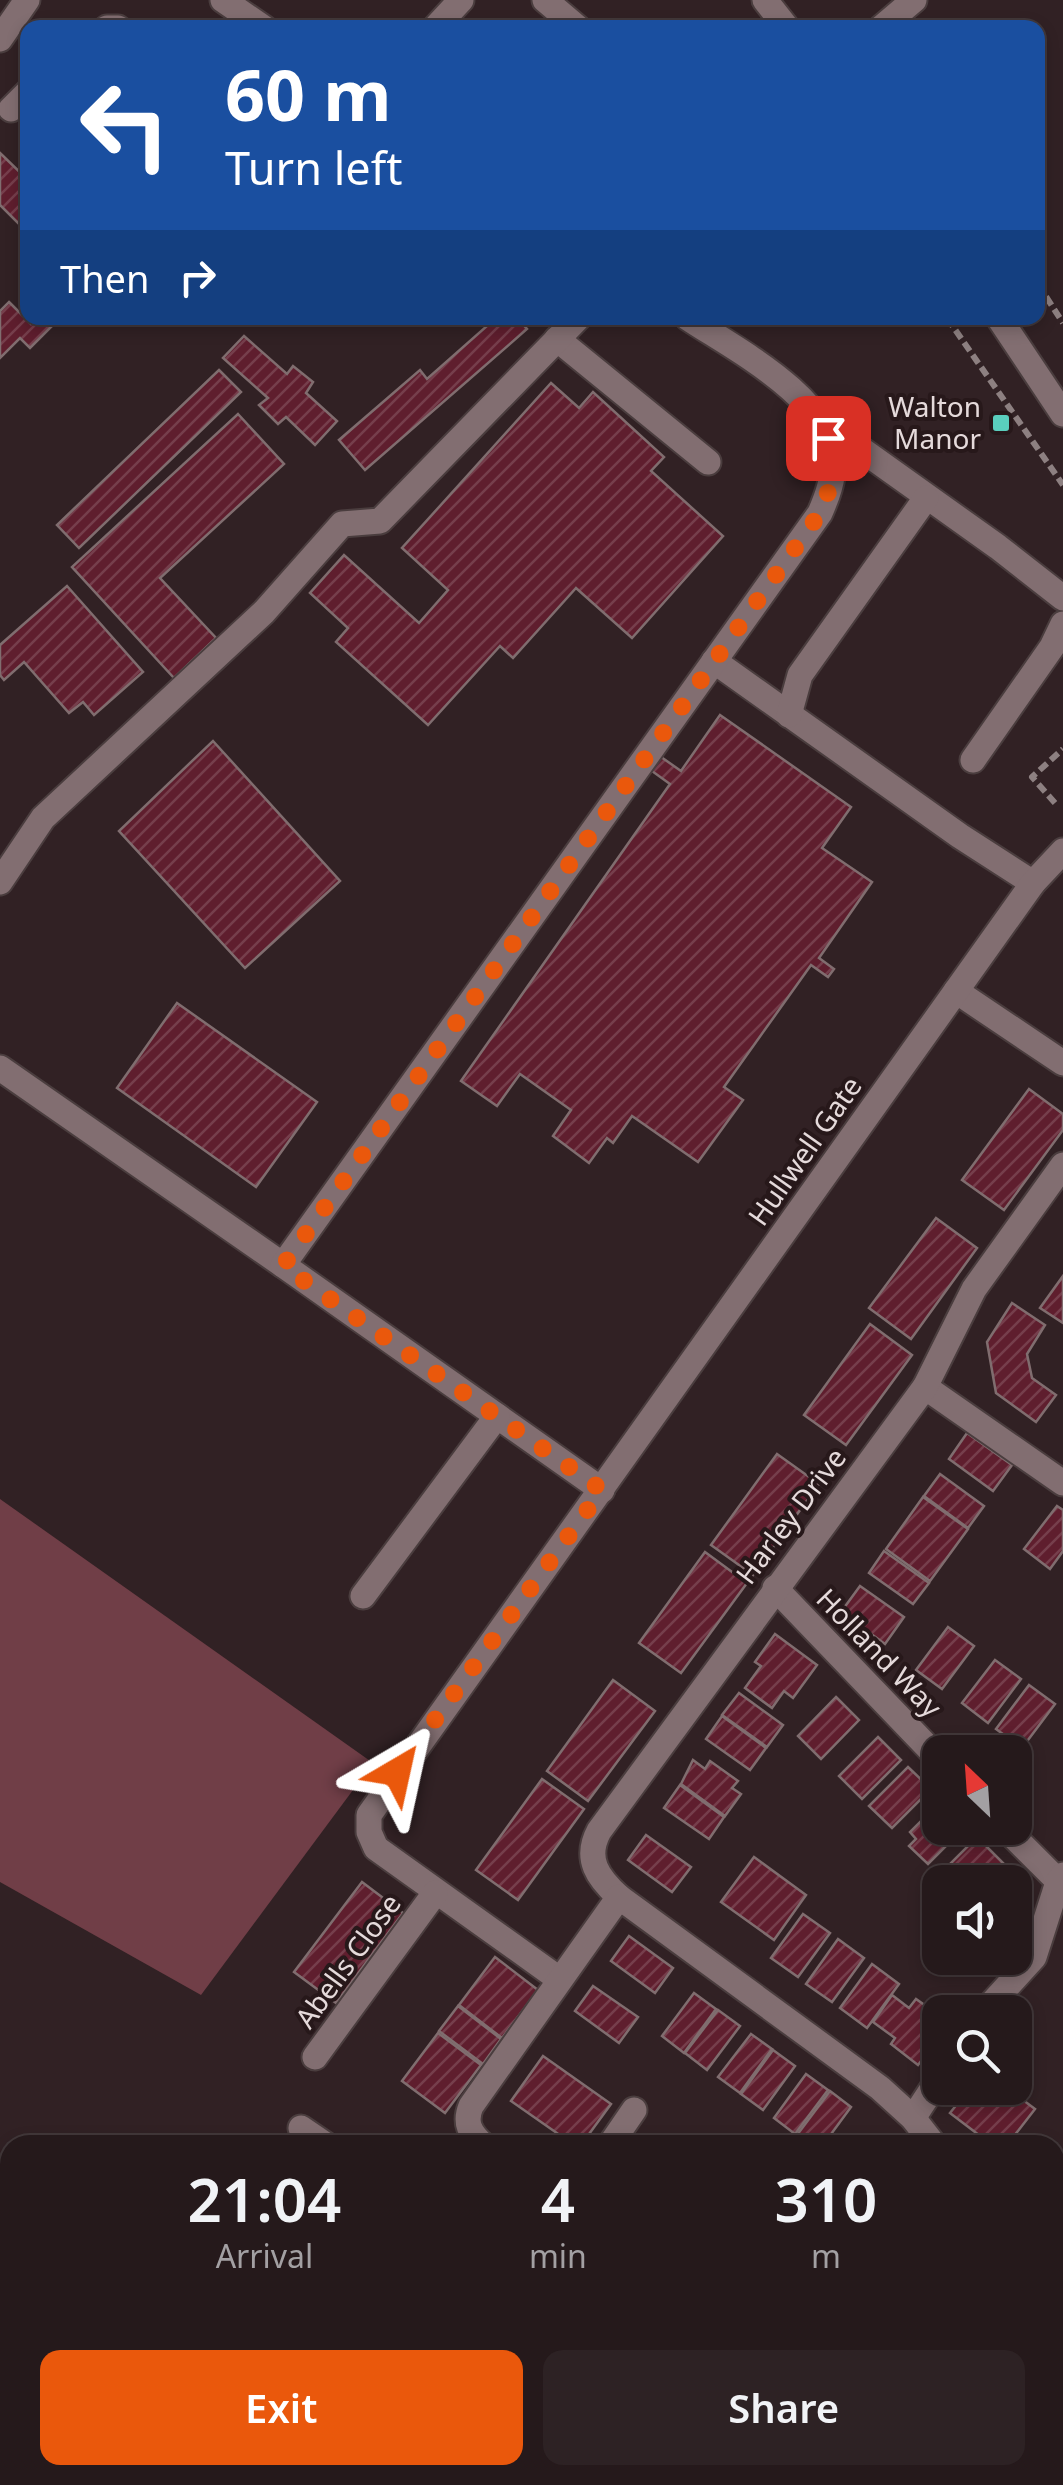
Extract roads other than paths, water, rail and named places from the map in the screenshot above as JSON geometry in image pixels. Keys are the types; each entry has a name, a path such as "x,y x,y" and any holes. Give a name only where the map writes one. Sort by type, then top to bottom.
{"street":[{"path":"0,38 27,0"},
{"path":"223,0 252,20"},
{"path":"442,20 461,0"},
{"path":"545,0 569,20"},
{"path":"765,0 781,20"},
{"path":"890,20 914,0"},
{"path":"0,882 43,818 264,612 342,524 380,521 571,325"},
{"path":"283,1266 820,513 834,461 815,413 795,392 698,325"},
{"path":"1004,325 1063,414"},
{"path":"557,339 708,462"},
{"path":"828,438 862,450 998,546 1063,598"},
{"path":"789,715 800,675 926,498"},
{"path":"973,760 1052,647 1063,624"},
{"path":"714,662 1033,883"},
{"name":"Hullwell Gate","path":"436,1893 376,1848 368,1832 368,1815 1033,883 1063,851"},
{"path":"956,991 1063,1064"},
{"path":"0,1068 602,1490"},
{"name":"Harley Drive","path":"926,2135 880,2088 618,1898 594,1869 592,1858 595,1839 925,1387 982,1278 1063,1165"},
{"path":"925,1387 1063,1483"},
{"path":"363,1596 498,1416"},
{"name":"Holland Way","path":"775,1588 922,1741"},
{"path":"999,1995 1034,1957 1061,1881 1023,1845"},
{"name":"Abells Close","path":"315,2057 436,1893 559,1980"},
{"path":"475,2135 468,2127 471,2106 618,1898"},
{"path":"912,2118 922,2103"},
{"path":"617,2135 634,2110"},
{"path":"301,2128 311,2135"}],"place":[{"name":"Walton Manor","path":"1001,423"}]}
